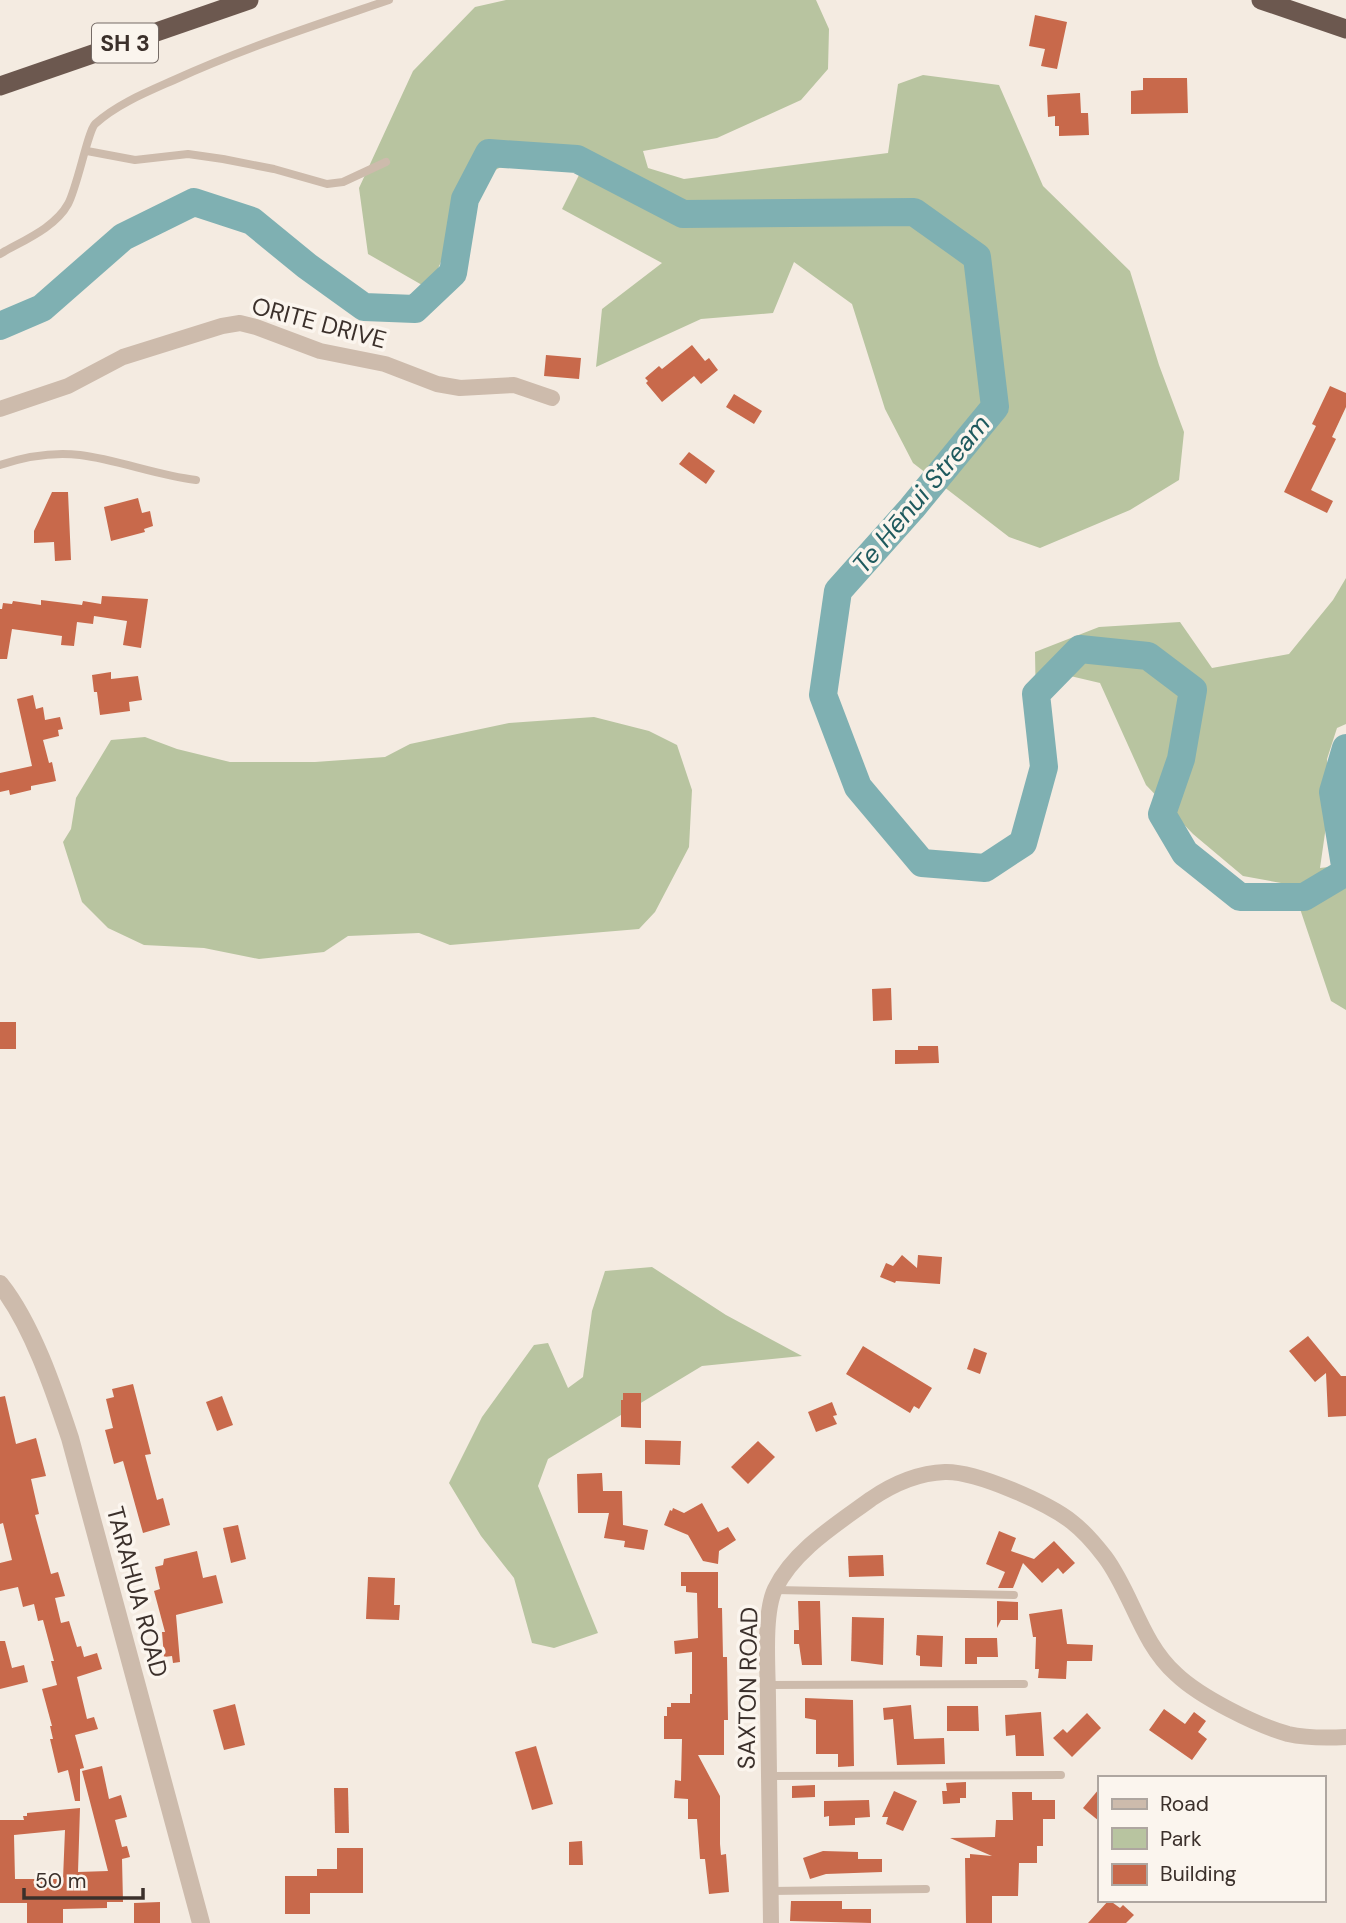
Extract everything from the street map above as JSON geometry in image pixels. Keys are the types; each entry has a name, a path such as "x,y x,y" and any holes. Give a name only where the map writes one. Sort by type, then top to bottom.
{"highway":[{"name":"SH 3","path":"0,86 249,0"},
{"path":"1261,0 1346,29"}],"street":[{"name":"ORITE DRIVE","path":"0,409 68,386 123,357 222,326 240,323 320,351 386,364 437,384 460,388 514,385 552,398"},
{"name":"TARAHUA ROAD","path":"0,1284 37,1350 70,1438 201,1923"},
{"name":"SAXTON ROAD","path":"771,1923 768,1685 769,1614 775,1590 783,1577 828,1530 882,1492 905,1480 947,1472 965,1474 985,1479 1070,1520 1106,1558 1120,1580 1149,1642 1174,1673 1193,1688 1223,1705 1289,1734 1346,1737"}],"lane":[{"path":"0,254 62,214 73,194 92,127 136,97 229,55 389,0"},
{"path":"87,150 135,160 188,154 274,169 327,184 344,183 386,162"},
{"path":"0,465 55,455 80,455 168,477 196,480"},
{"path":"775,1590 1014,1595"},
{"path":"768,1685 1024,1684"},
{"path":"769,1776 1061,1775"},
{"path":"771,1891 926,1889"}],"green space":[{"path":"506,0 816,0 829,29 828,69 801,100 717,138 643,151 648,168 684,179 888,153 898,84 923,75 999,85 1043,186 1130,271 1159,365 1184,432 1179,480 1130,510 1040,548 1009,537 913,463 885,409 852,304 794,262 773,313 701,319 596,367 602,309 662,263 562,209 583,167 516,159 484,176 463,212 429,289 368,254 359,188 413,71 475,7"},
{"path":"1346,578 1346,724 1337,728 1327,759 1328,812 1320,868 1346,865 1346,1010 1331,1001 1292,885 1243,876 1193,834 1146,785 1100,683 1066,675 1036,710 1035,652 1099,627 1180,622 1212,668 1289,654 1333,600"},
{"path":"594,717 649,731 677,745 692,790 689,847 655,912 639,929 450,945 419,933 348,936 324,952 259,959 204,948 144,945 108,928 82,902 63,842 71,829 76,798 111,740 145,737 177,749 230,762 315,762 385,757 410,744 509,723"},
{"path":"652,1267 726,1315 802,1356 702,1366 548,1459 538,1486 598,1633 554,1648 532,1643 514,1578 481,1536 449,1483 482,1417 534,1345 548,1343 568,1388 583,1377 592,1311 605,1271"}],"building":[{"path":"1035,15 1067,22 1057,69 1041,66 1045,49 1029,46"},
{"path":"1143,78 1187,78 1188,113 1131,114 1131,91 1143,90"},
{"path":"1080,93 1081,113 1088,113 1089,135 1059,136 1055,116 1048,117 1047,95"},
{"path":"692,345 705,361 709,358 718,370 701,384 694,376 662,402 645,378 659,366 662,369"},
{"path":"546,355 581,358 579,379 544,376"},
{"path":"1330,386 1346,393 1346,407 1332,437 1336,439 1311,490 1333,501 1327,513 1284,492 1316,426 1312,424"},
{"path":"734,394 762,411 754,424 726,407"},
{"path":"689,452 715,471 706,484 679,464"},
{"path":"52,492 68,492 71,560 55,561 54,542 34,543 34,531"},
{"path":"138,498 142,513 150,511 153,526 144,529 145,532 111,541 104,507"},
{"path":"102,596 148,599 141,648 123,645 127,621 94,616 93,624 77,622 74,646 61,645 62,636 12,629 7,659 0,659 0,609 3,603 12,604 13,601 41,605 41,600 82,605 83,601 101,604"},
{"path":"111,672 111,679 138,676 142,700 129,702 130,711 100,715 92,675"},
{"path":"33,695 36,709 43,707 45,720 60,717 63,729 58,730 59,736 43,740 56,781 31,786 31,790 10,795 9,790 0,792 0,773 32,766 17,699"},
{"path":"891,988 892,1020 873,1021 872,989"},
{"path":"0,1022 16,1022 16,1049 0,1049"},
{"path":"918,1046 938,1046 939,1063 895,1064 895,1050 918,1050"},
{"path":"902,1255 917,1268 918,1255 942,1257 940,1284 895,1283 880,1277 886,1263 893,1266"},
{"path":"1308,1336 1341,1376 1346,1376 1346,1416 1328,1417 1326,1373 1315,1382 1289,1351"},
{"path":"863,1346 932,1388 919,1409 914,1406 910,1413 846,1374"},
{"path":"974,1348 987,1353 980,1374 967,1369"},
{"path":"133,1384 151,1454 145,1455 157,1500 163,1498 170,1525 143,1533 123,1461 114,1464 105,1430 113,1428 106,1399 114,1397 112,1389"},
{"path":"623,1393 641,1393 641,1428 621,1427"},
{"path":"5,1396 16,1444 36,1438 46,1476 31,1479 39,1514 35,1515 51,1574 58,1572 65,1596 55,1598 61,1623 69,1621 77,1647 81,1646 84,1657 97,1653 102,1669 77,1677 87,1719 94,1717 98,1729 75,1735 84,1768 80,1769 80,1801 75,1801 68,1770 58,1773 50,1739 53,1739 52,1726 42,1689 57,1685 51,1661 54,1661 43,1620 38,1621 34,1604 23,1607 18,1587 0,1591 0,1563 12,1560 3,1523 0,1524 0,1397"},
{"path":"222,1396 233,1425 217,1431 206,1402"},
{"path":"832,1402 837,1415 833,1416 837,1424 816,1432 808,1412"},
{"path":"645,1440 681,1441 680,1465 645,1464"},
{"path":"758,1441 775,1457 748,1484 731,1467"},
{"path":"602,1473 603,1491 622,1491 623,1525 648,1530 644,1550 624,1547 625,1541 604,1538 609,1513 578,1513 577,1474"},
{"path":"702,1503 718,1532 728,1527 736,1540 719,1551 718,1564 703,1561 688,1535 664,1525 673,1508 684,1513"},
{"path":"238,1525 246,1559 231,1563 223,1528"},
{"path":"999,1531 1016,1538 1011,1551 1034,1559 1054,1541 1075,1563 1063,1574 1058,1568 1042,1583 1023,1563 1013,1588 998,1588 1005,1572 986,1564"},
{"path":"197,1551 203,1578 216,1575 223,1603 176,1615 180,1662 173,1663 172,1656 164,1657 162,1632 165,1632 154,1591 160,1589 155,1567 163,1565 164,1559"},
{"path":"883,1555 884,1576 849,1577 848,1556"},
{"path":"681,1572 718,1572 718,1608 722,1608 723,1657 727,1657 728,1720 724,1720 724,1755 698,1755 720,1796 721,1855 726,1854 729,1892 709,1894 705,1859 700,1859 697,1819 688,1819 688,1799 674,1798 675,1780 681,1781 682,1739 664,1739 664,1716 667,1716 667,1707 671,1707 671,1703 690,1703 692,1694 692,1652 675,1654 674,1641 698,1638 697,1593 686,1592 686,1586 681,1586"},
{"path":"368,1577 395,1578 394,1605 400,1605 399,1620 366,1619"},
{"path":"798,1601 820,1601 822,1665 802,1665 799,1644 794,1644 794,1630 799,1630"},
{"path":"997,1601 1018,1602 1018,1620 1001,1620 997,1628"},
{"path":"1062,1609 1067,1644 1093,1645 1092,1661 1067,1661 1066,1679 1038,1678 1039,1669 1035,1669 1036,1637 1033,1637 1029,1614"},
{"path":"852,1617 884,1618 883,1665 851,1661"},
{"path":"917,1635 943,1636 942,1667 920,1666 920,1656 916,1655"},
{"path":"965,1638 997,1638 998,1657 977,1657 977,1664 965,1664"},
{"path":"0,1641 5,1641 12,1668 24,1665 28,1682 0,1689"},
{"path":"805,1698 853,1700 854,1766 838,1767 838,1754 816,1754 816,1720 805,1718"},
{"path":"235,1704 245,1745 224,1750 213,1710"},
{"path":"911,1705 914,1739 944,1738 945,1764 897,1765 893,1719 884,1720 883,1708"},
{"path":"947,1706 978,1706 979,1731 947,1731"},
{"path":"1164,1709 1185,1724 1194,1712 1206,1721 1198,1732 1207,1739 1192,1760 1149,1730"},
{"path":"1041,1712 1044,1756 1016,1756 1015,1735 1006,1736 1005,1715"},
{"path":"1087,1713 1101,1728 1072,1757 1053,1738 1063,1729 1067,1733"},
{"path":"536,1746 553,1804 532,1810 515,1752"},
{"path":"102,1766 109,1799 121,1795 127,1817 115,1820 122,1847 127,1846 130,1857 122,1859 123,1902 107,1902 107,1908 63,1909 63,1923 27,1923 27,1903 0,1903 0,1820 24,1820 23,1816 27,1816 27,1813 80,1808 78,1872 108,1871 82,1771","holes":["65,1830 63,1879 15,1879 14,1835"]},
{"path":"966,1782 966,1798 960,1798 960,1803 943,1804 942,1791 947,1791 946,1783"},
{"path":"815,1785 815,1797 792,1798 792,1786"},
{"path":"334,1788 348,1788 349,1833 335,1833"},
{"path":"1098,1790 1098,1820 1083,1808"},
{"path":"894,1791 917,1801 903,1831 886,1824 888,1817 882,1817"},
{"path":"1012,1792 1032,1792 1032,1800 1055,1800 1055,1819 1043,1819 1043,1846 1037,1846 1037,1863 1019,1863 1018,1896 992,1896 992,1923 966,1923 965,1858 970,1858 970,1854 992,1856 950,1838 995,1837 996,1820 1013,1820"},
{"path":"869,1800 870,1817 855,1818 855,1825 829,1826 829,1816 824,1817 824,1801"},
{"path":"582,1841 583,1865 569,1865 569,1842"},
{"path":"337,1848 363,1848 363,1893 310,1893 310,1914 285,1914 285,1876 317,1876 317,1869 337,1869"},
{"path":"823,1851 858,1852 858,1859 882,1859 882,1872 826,1874 810,1879 803,1858"},
{"path":"791,1901 842,1901 842,1909 871,1909 871,1923 790,1921"},
{"path":"160,1902 160,1923 134,1923 134,1903"},
{"path":"1107,1902 1120,1908 1123,1905 1134,1915 1126,1923 1088,1923"}],"waterway":[{"name":"Te Hēnui Stream","path":"0,326 42,308 123,237 194,202 252,221 307,266 364,307 415,309 453,273 465,199 489,153 577,159 683,214 914,212 977,257 995,407 912,508 838,591 823,695 858,787 922,863 985,868 1023,843 1044,767 1036,694 1080,649 1148,656 1193,690 1181,759 1162,814 1185,853 1240,897 1304,897 1346,872 1333,792 1346,748"}]}
